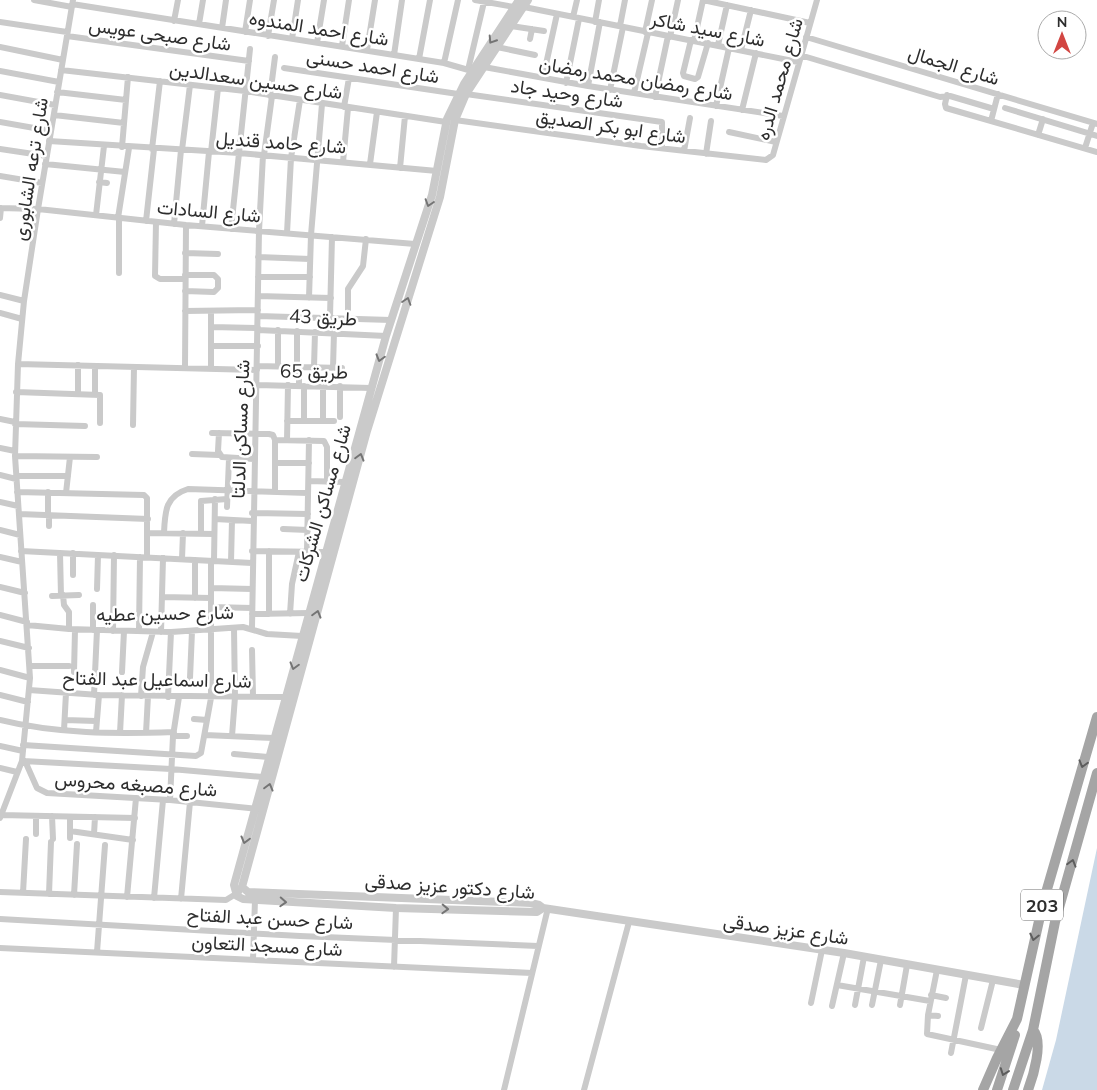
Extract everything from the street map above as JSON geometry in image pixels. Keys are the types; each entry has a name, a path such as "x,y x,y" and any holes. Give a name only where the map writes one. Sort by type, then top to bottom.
{"main road":[{"name":"203","path":"983,1090 1001,1050 1018,1019 1043,903 1097,717"},
{"name":"203","path":"1028,1090 1036,1060 1038,1040 1033,1030 1058,910 1097,773"},
{"path":"1048,884 1064,889"},
{"path":"1043,903 1052,904 1058,910"},
{"path":"997,1090 1010,1054 1018,1019"},
{"path":"1013,1090 1033,1030"}],"street":[{"name":"شارع احمد المندوه","path":"34,0 72,4 367,50 444,63 470,70"},
{"path":"174,20 178,0"},
{"path":"198,24 203,0"},
{"path":"222,28 226,0"},
{"path":"245,32 250,0"},
{"path":"268,36 274,0"},
{"path":"292,39 298,0"},
{"path":"317,43 324,0"},
{"path":"342,46 349,0"},
{"path":"367,50 375,0"},
{"path":"394,55 402,0"},
{"path":"419,59 430,0"},
{"path":"444,63 458,0"},
{"name":"شارع سيد شاكر","path":"475,0 521,3 557,14 621,27 756,53 799,58 940,97 947,96 994,109"},
{"path":"566,82 577,0"},
{"path":"588,86 599,0"},
{"path":"610,90 625,0"},
{"path":"634,93 652,0"},
{"path":"655,96 678,0"},
{"path":"708,43 698,77 684,76 683,73 703,0 810,23"},
{"name":"شارع محمد الدره","path":"763,161 773,155 817,0"},
{"path":"450,121 470,70 484,2"},
{"path":"470,70 521,3"},
{"path":"462,94 484,67 511,26 521,3"},
{"name":"شارع ترعه الشابورى","path":"0,817 3,800 23,761 30,678 15,454 18,364 24,300 72,4"},
{"path":"718,45 727,5"},
{"path":"742,50 751,10"},
{"path":"543,78 557,14"},
{"name":"شارع صبحى عويس","path":"0,22 249,61"},
{"path":"511,26 544,31"},
{"path":"530,38 532,29"},
{"name":"شارع الجمال","path":"806,37 1095,124 1094,135 1086,148"},
{"path":"0,47 63,60"},
{"path":"497,47 534,55"},
{"path":"716,106 729,48"},
{"path":"231,229 250,49"},
{"path":"742,110 756,53"},
{"name":"شارع مساكن الدلتا","path":"252,628 252,511 258,346 258,231 263,155 275,57"},
{"name":"شارع رمضان محمد رمضان","path":"484,67 610,90 783,116"},
{"name":"شارع احمد حسنى","path":"284,68 462,94"},
{"name":"شارع حسين سعدالدين","path":"61,70 246,91 322,104 450,121"},
{"path":"0,71 59,82"},
{"path":"119,273 119,218 125,172 126,147 124,123 128,77"},
{"path":"343,162 349,78"},
{"path":"146,221 160,81"},
{"path":"174,224 190,85"},
{"path":"202,226 218,88"},
{"path":"57,92 126,100"},
{"name":"شارع وحيد جاد","path":"462,94 660,121 663,124"},
{"path":"991,121 998,94"},
{"path":"0,95 55,105"},
{"path":"947,96 946,108 1097,152"},
{"path":"286,233 291,158 300,100"},
{"path":"309,298 311,235 322,104"},
{"path":"1005,108 1094,135"},
{"path":"370,164 377,112"},
{"path":"54,115 124,123"},
{"path":"662,148 665,115"},
{"path":"400,168 405,116"},
{"path":"1066,127 1070,116"},
{"path":"684,151 690,118"},
{"path":"1038,135 1043,120"},
{"name":"شارع ابو بكر الصديق","path":"450,121 763,161"},
{"name":"شارع مساكن الشركات","path":"242,885 363,430 371,388 432,195 450,121"},
{"name":"شارع مساكن الشركات","path":"236,894 234,882 344,482 440,197 450,121"},
{"path":"706,154 711,121"},
{"path":"0,122 51,131"},
{"path":"729,132 776,142"},
{"name":"شارع حامد قنديل","path":"49,141 104,146 239,153 437,171"},
{"path":"96,215 104,146"},
{"path":"0,149 47,156"},
{"path":"45,164 125,172"},
{"path":"0,176 42,183"},
{"path":"99,182 107,183"},
{"path":"0,218 1,208"},
{"name":"شارع السادات","path":"1,208 38,209 174,224 415,244"},
{"path":"156,222 155,274 157,278 211,275 218,279 217,290 212,292 185,292"},
{"path":"185,368 186,225"},
{"path":"330,317 332,237"},
{"path":"348,318 348,288 363,266 366,239"},
{"path":"185,253 218,254"},
{"path":"258,256 310,259"},
{"path":"258,277 310,277"},
{"path":"0,295 24,300"},
{"path":"258,296 330,298"},
{"path":"185,310 391,320"},
{"path":"211,310 211,369"},
{"path":"0,313 22,319"},
{"name":"طريق 43","path":"211,327 386,336"},
{"path":"278,330 278,366"},
{"path":"296,331 304,421"},
{"path":"314,367 315,332"},
{"path":"333,368 334,332"},
{"path":"211,346 258,346"},
{"path":"18,364 211,369 278,366 342,368"},
{"path":"78,366 78,394"},
{"path":"95,366 95,395"},
{"path":"133,425 134,367"},
{"name":"طريق 65","path":"257,385 371,388"},
{"path":"287,440 288,385"},
{"path":"323,386 323,420"},
{"path":"288,421 337,419 340,386"},
{"path":"16,392 100,396 100,424"},
{"path":"0,419 15,423 85,426"},
{"path":"220,454 216,433 271,434 275,440 275,492"},
{"path":"275,440 309,440 326,443 327,482"},
{"path":"307,552 309,440"},
{"path":"0,448 15,454 97,458"},
{"path":"192,454 220,454 229,459 254,459"},
{"path":"66,493 70,457"},
{"path":"227,507 229,459"},
{"path":"275,463 309,463"},
{"path":"0,475 16,478 68,476"},
{"path":"309,481 344,482"},
{"path":"164,533 165,511 173,496 180,491 197,488 308,493"},
{"path":"17,492 142,495 147,498 148,533 144,557 139,631"},
{"path":"48,492 49,526"},
{"path":"0,746 199,755 202,750 211,698 211,588 215,499"},
{"path":"201,534 201,501 227,499"},
{"path":"0,502 18,506"},
{"path":"252,511 308,512"},
{"path":"19,514 148,519"},
{"path":"215,519 252,521"},
{"path":"231,562 232,520"},
{"path":"284,529 308,530"},
{"path":"0,530 20,535"},
{"path":"148,533 214,534"},
{"path":"182,559 183,534"},
{"path":"22,551 252,563"},
{"path":"252,551 326,552"},
{"path":"269,551 269,614"},
{"path":"290,614 292,584 299,552"},
{"path":"60,553 62,596 72,629 74,672"},
{"path":"73,553 73,575"},
{"path":"97,589 98,555"},
{"path":"113,631 114,555"},
{"path":"0,557 22,562"},
{"path":"160,632 162,558"},
{"path":"195,560 195,598"},
{"path":"0,587 25,593"},
{"path":"211,588 252,589"},
{"path":"52,596 79,595"},
{"path":"162,597 211,598"},
{"path":"93,605 96,732"},
{"path":"211,607 269,614 309,613"},
{"name":"شارع حسين عطيه","path":"0,615 27,624 72,629 171,632 252,628 267,634 302,636"},
{"path":"232,736 235,697 234,628"},
{"path":"122,672 124,631"},
{"path":"190,678 192,631"},
{"path":"141,696 142,675 153,632"},
{"path":"168,697 171,632"},
{"path":"0,641 29,648"},
{"path":"252,650 252,696"},
{"path":"30,666 70,666"},
{"path":"0,670 30,678"},
{"name":"شارع اسماعيل عبد الفتاح","path":"29,690 122,696 285,697"},
{"path":"64,730 66,693"},
{"path":"0,695 28,702"},
{"path":"120,733 122,696"},
{"path":"146,733 148,696"},
{"path":"154,898 179,697"},
{"path":"194,719 207,720"},
{"path":"0,720 25,726 64,730 187,736"},
{"path":"64,720 96,721"},
{"path":"205,735 274,738"},
{"path":"234,754 268,757"},
{"path":"23,761 171,768 263,777"},
{"name":"شارع مصبغه محروس","path":"23,761 41,792 167,800 263,810"},
{"path":"0,768 16,772"},
{"path":"127,897 136,798"},
{"path":"181,899 190,802"},
{"path":"36,816 36,834"},
{"path":"49,894 52,816"},
{"path":"0,817 70,816 135,818"},
{"path":"70,816 70,835 94,834 133,840"},
{"path":"94,834 95,817"},
{"path":"23,892 26,839"},
{"path":"74,894 77,844"},
{"path":"97,952 105,845"},
{"path":"0,892 226,900 236,894 242,885"},
{"name":"شارع دكتور عزيز صدقى","path":"242,885 248,892 531,903 546,908"},
{"name":"شارع دكتور عزيز صدقى","path":"236,894 243,900 396,908 537,912 546,908"},
{"path":"253,959 255,900"},
{"path":"394,966 396,908"},
{"path":"504,1090 546,908"},
{"name":"شارع عزيز صدقى","path":"546,908 844,953 1024,985"},
{"name":"شارع حسن عبد الفتاح","path":"0,919 538,946"},
{"path":"584,1090 629,922"},
{"name":"شارع مسجد التعاون","path":"0,948 532,973"},
{"path":"811,1003 822,950"},
{"path":"832,1006 844,953"},
{"path":"856,1005 864,957"},
{"path":"872,1005 881,960"},
{"path":"900,1005 907,965"},
{"path":"937,970 926,1032 929,1035 1001,1050"},
{"path":"951,1053 966,975"},
{"path":"981,1028 993,980"},
{"path":"837,985 902,996 946,998"},
{"path":"928,1015 938,1016"}],"water":[{"path":"1097,848 1097,1090 1042,1090 1056,1040"}]}
